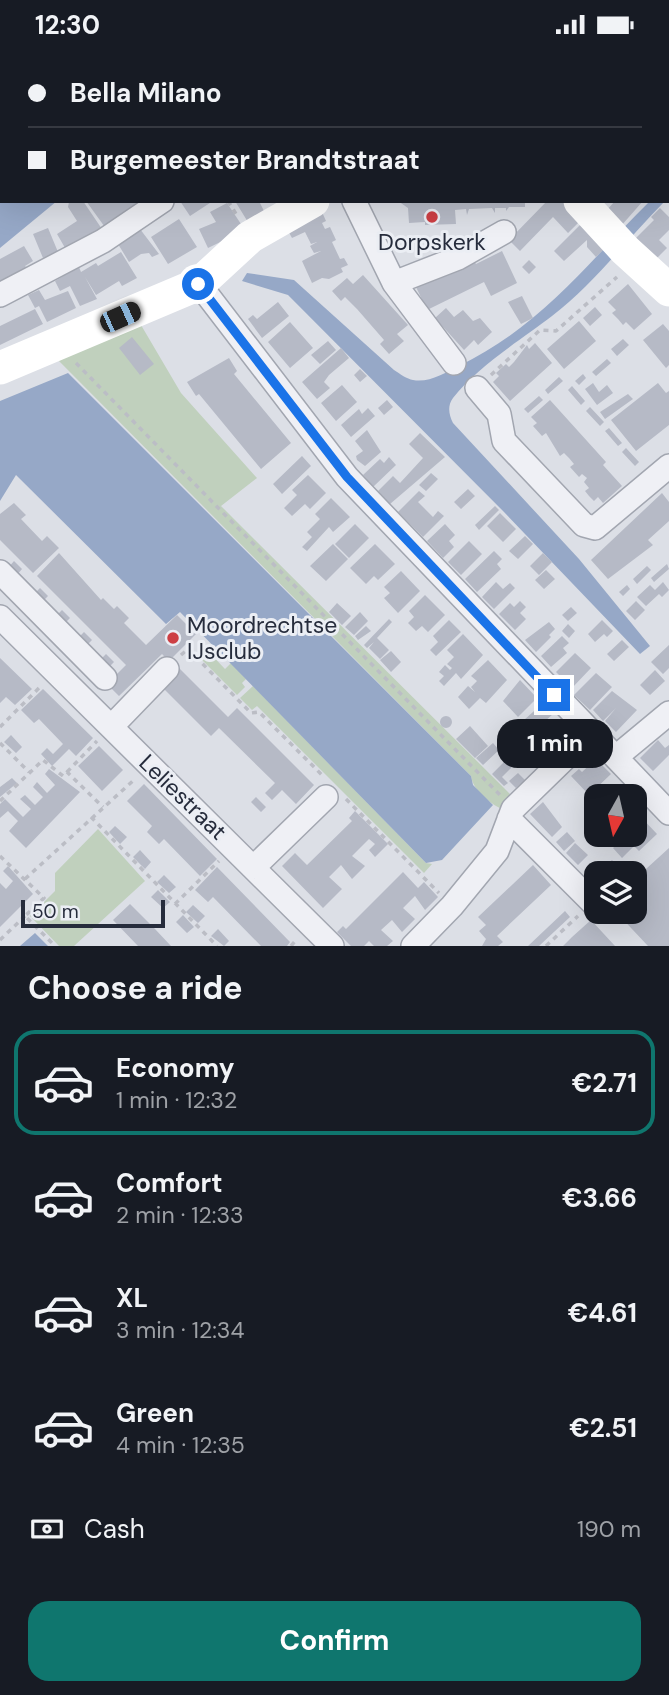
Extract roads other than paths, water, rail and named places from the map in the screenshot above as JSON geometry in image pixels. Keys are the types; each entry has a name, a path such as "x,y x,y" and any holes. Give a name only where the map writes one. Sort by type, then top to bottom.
{"street":[{"path":"0,295 103,241 159,203"},
{"path":"0,368 198,284 250,237 310,203"},
{"path":"355,203 394,283 454,363"},
{"path":"582,203 669,290"},
{"path":"394,283 458,258 504,232"},
{"path":"198,284 347,477 669,813"},
{"path":"477,388 499,414 505,441 584,525 595,528 669,466"},
{"path":"0,572 105,678"},
{"name":"Leliestraat","path":"0,617 332,946"},
{"path":"111,727 167,669"},
{"path":"616,757 669,713"},
{"path":"413,946 452,906 497,851 511,814 590,733"},
{"path":"254,867 332,791"},
{"path":"511,814 584,893"}],"water":[{"path":"0,203 55,203 0,248"},
{"path":"648,203 663,203 568,303 474,375 451,401 450,414 453,423 579,559 650,646 640,654 504,512 288,295 242,281 247,273 294,280 394,370 419,381 437,377 489,349 540,312"},
{"name":"Moordrechtse IJsclub","path":"68,373 471,776 473,785 493,805 442,860 426,863 180,612 166,624 16,475 0,501 0,401"},
{"path":"35,933 48,946 20,946"}],"place":[{"name":"Dorpskerk","path":"432,217"},
{"name":"Moordrechtse IJsclub","path":"173,638"}]}
